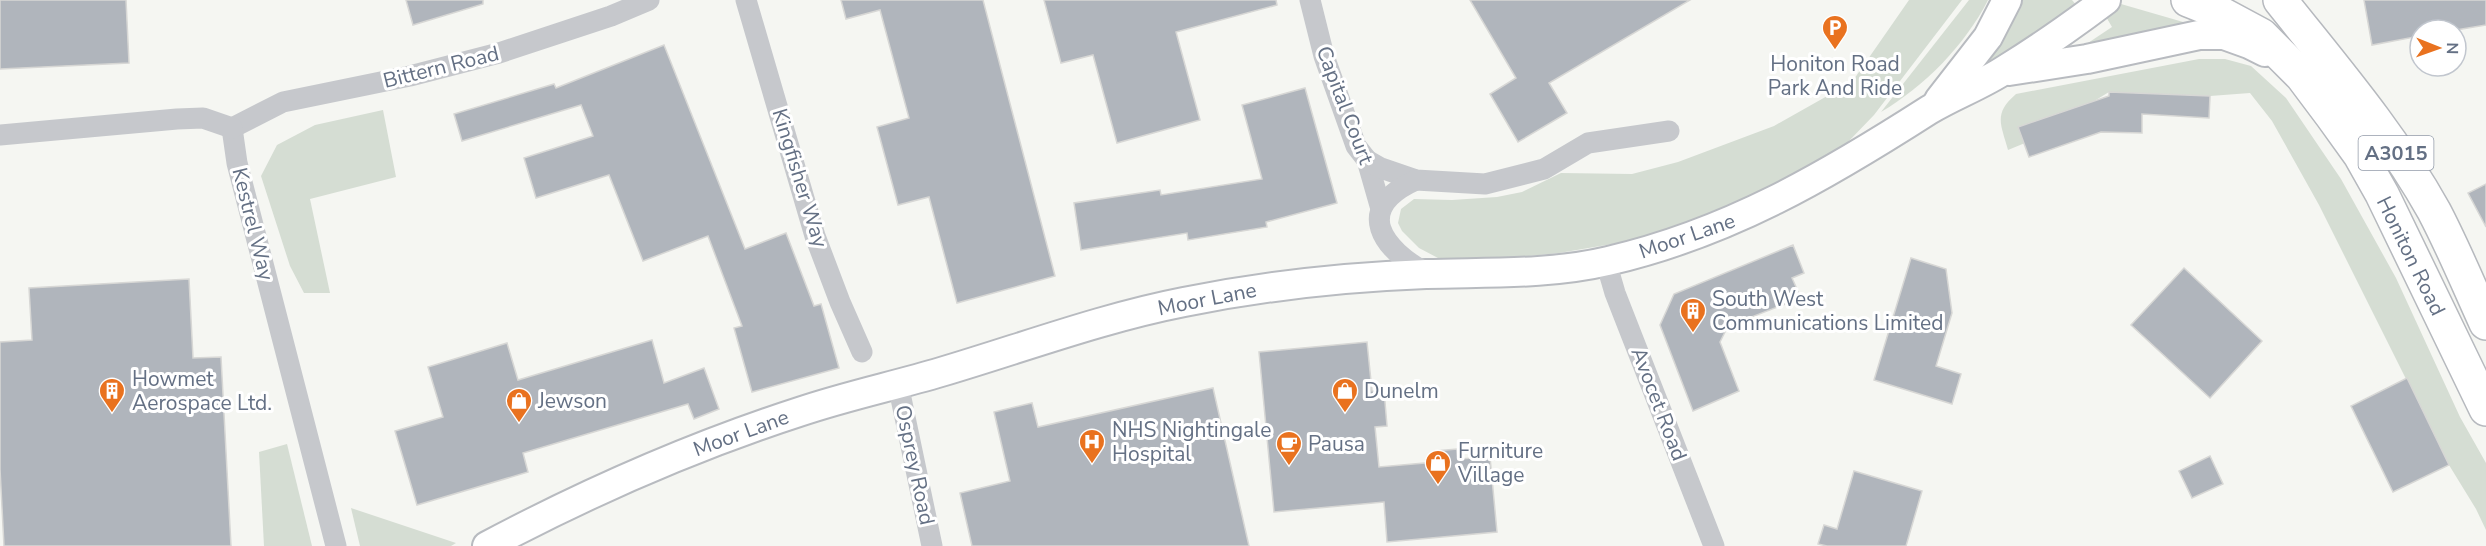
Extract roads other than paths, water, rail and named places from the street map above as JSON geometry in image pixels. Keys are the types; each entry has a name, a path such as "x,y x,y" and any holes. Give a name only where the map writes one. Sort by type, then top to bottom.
{"main road":[{"name":"Moor Lane","path":"1932,109 1988,37 2007,0"},
{"name":"Moor Lane","path":"487,546 544,516 628,477 727,437 831,401 898,384 1179,302 1275,286 1428,274 1498,273 1606,262 1688,238 1776,202 1932,109 2003,71 2106,0"},
{"name":"Honiton Road","path":"2188,0 2261,35 2302,76 2360,155 2486,409"},
{"name":"Honiton Road","path":"2280,0 2365,104 2427,201 2486,323"},
{"path":"2003,71 2034,69 2199,35 2224,35 2249,44 2302,76"}],"street":[{"name":"Bittern Road","path":"232,128 283,102 410,76 499,53 610,16 649,0"},
{"name":"Kingfisher Way","path":"746,0 815,236 862,352"},
{"name":"Capital Court","path":"1310,0 1324,56 1356,146 1366,160 1381,209 1380,226 1387,243 1408,263 1428,274"},
{"path":"0,135 204,118 232,128"},
{"name":"Kestrel Way","path":"232,128 239,173 336,546"},
{"path":"1366,160 1381,168 1416,180 1485,183 1544,169 1588,143 1669,131"},
{"path":"1381,209 1388,196 1400,187 1416,180"},
{"name":"Avocet Road","path":"1606,262 1615,293 1714,546"},
{"name":"Osprey Road","path":"898,384 932,546"}],"place":[{"name":"Honiton Road Park And Ride","path":"1835,51"},
{"name":"South West Communications Limited","path":"1693,334"},
{"name":"Howmet Aerospace Ltd.","path":"112,414"},
{"name":"Dunelm","path":"1345,414"},
{"name":"Jewson","path":"519,424"},
{"name":"NHS Nightingale Hospital","path":"1092,465"},
{"name":"Pausa","path":"1289,467"},
{"name":"Furniture Village","path":"1438,486"}]}
